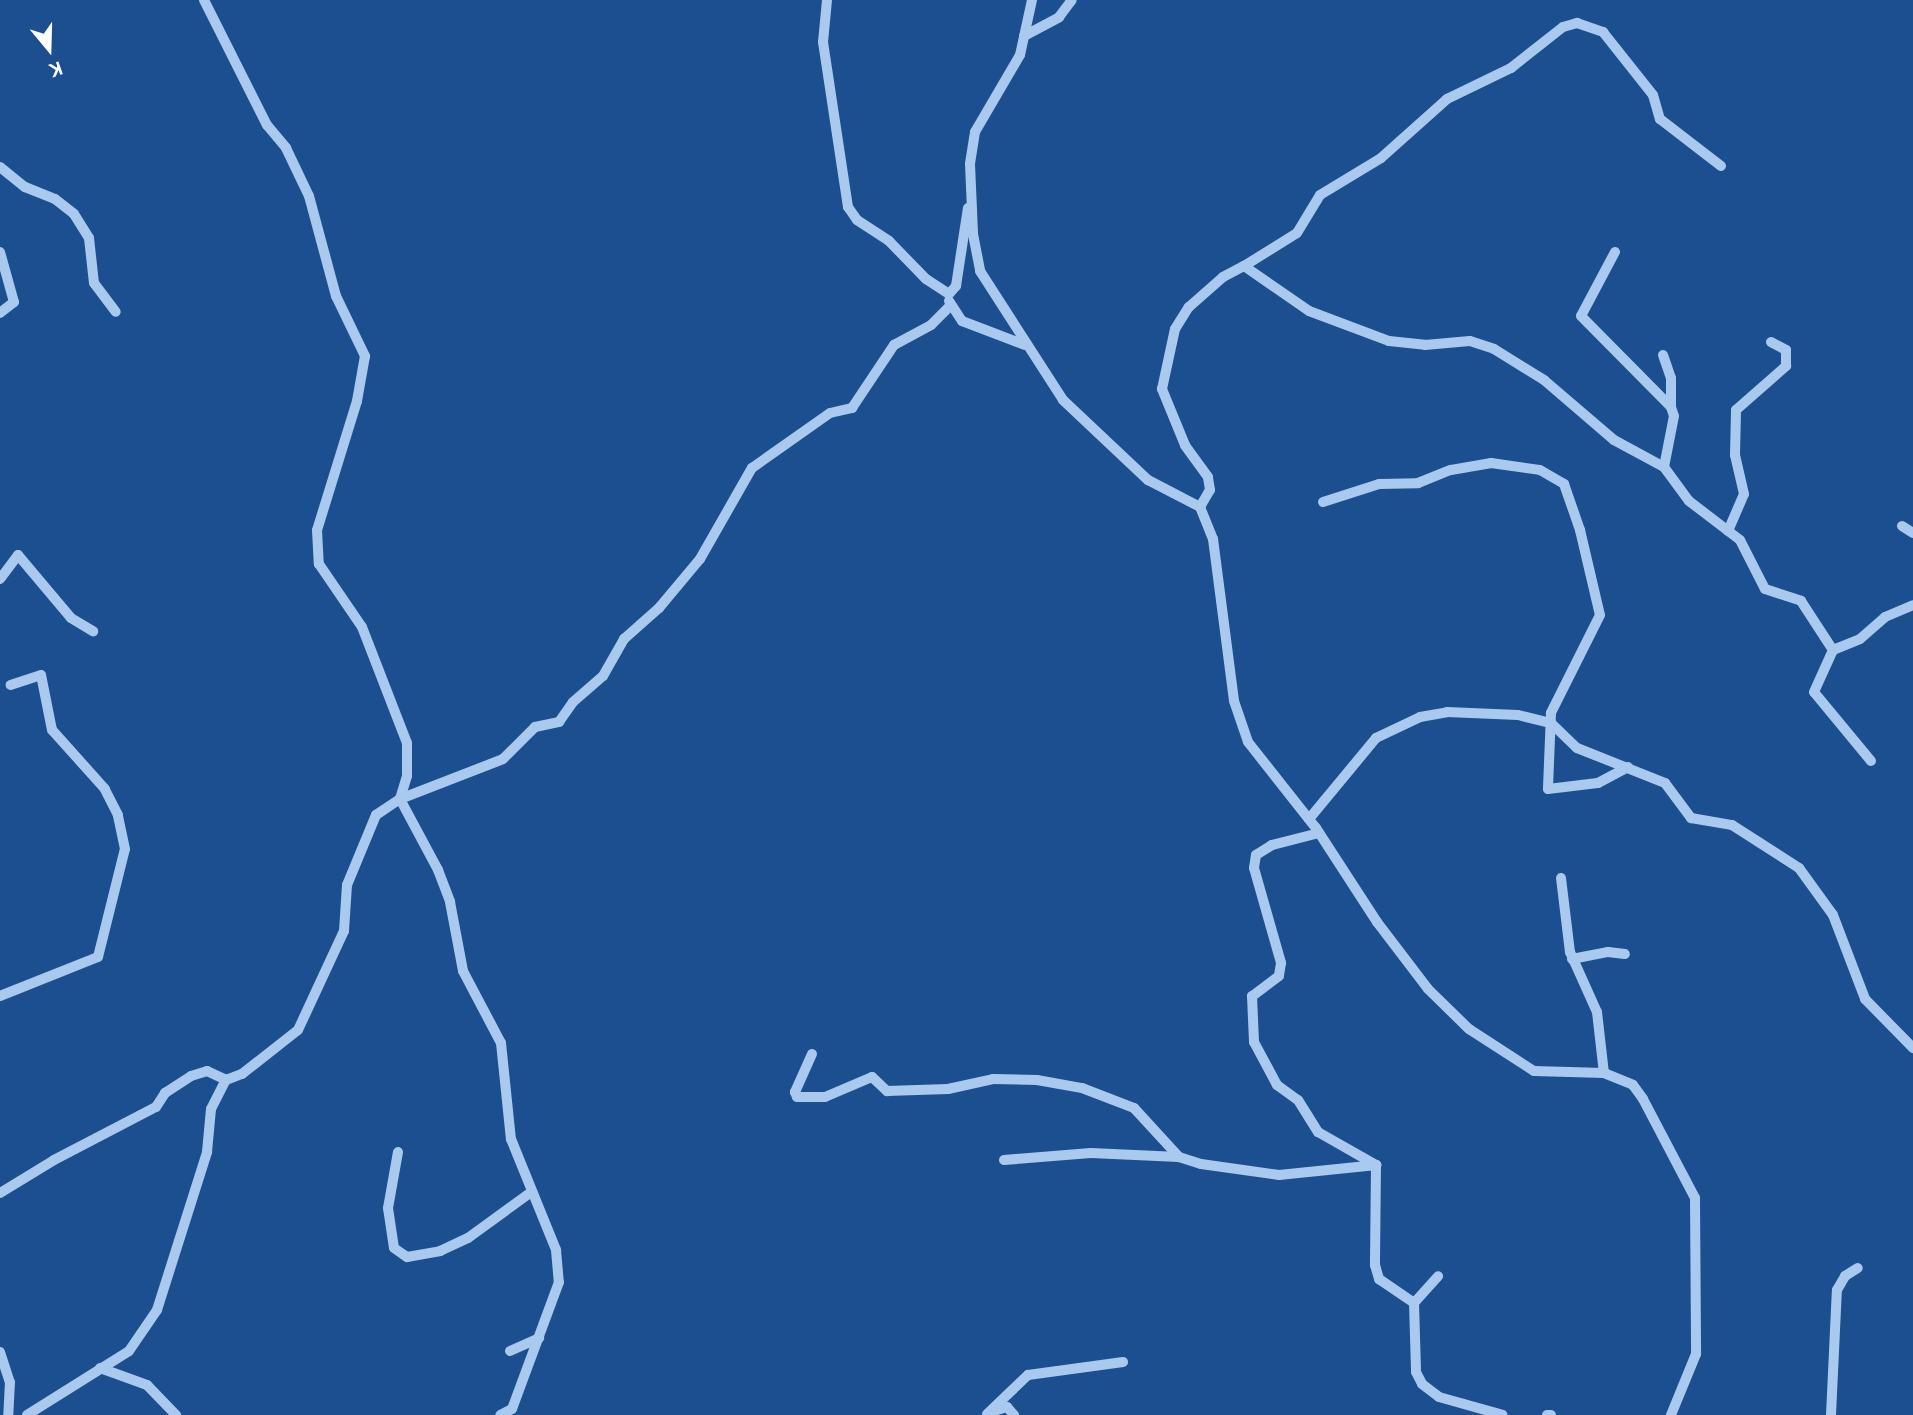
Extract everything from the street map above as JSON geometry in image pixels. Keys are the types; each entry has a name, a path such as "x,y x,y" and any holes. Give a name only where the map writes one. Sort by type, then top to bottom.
{"street":[{"path":"204,0 267,125 286,148 309,196 336,296 365,356 357,401 317,530 319,564 362,627 407,743 407,776 400,799 438,870 450,902 463,971 502,1043 511,1139 530,1193 556,1250 559,1282 516,1412 500,1415"},
{"path":"827,0 823,41 848,207 858,220 889,241 931,284 949,294"},
{"path":"1032,0 1020,55 975,132 970,164 971,195 980,271 1025,345 1063,400 1148,480 1200,507 1213,539 1234,701 1248,742 1309,819 1377,922 1448,1012 1534,1071 1604,1073 1633,1084 1691,1183 1695,1198 1696,1354 1671,1415"},
{"path":"1024,36 1059,17 1072,0"},
{"path":"1200,507 1210,489 1208,477 1185,445 1162,389 1175,329 1189,307 1223,277 1297,233 1320,195 1381,158 1447,99 1511,68 1563,27 1577,23 1604,32 1647,85 1660,119 1721,166"},
{"path":"0,167 25,187 55,199 74,214 89,238 94,284 116,312"},
{"path":"971,195 958,250 956,286 949,294 950,306 962,321 1025,345"},
{"path":"0,252 14,302 0,313"},
{"path":"1615,252 1581,316 1671,407"},
{"path":"1244,266 1309,311 1389,341 1425,345 1470,341 1494,349 1544,380 1614,440 1664,467 1689,501 1728,531 1750,555 1765,589 1801,601 1833,650"},
{"path":"27,1415 129,1351 157,1310 207,1152 211,1109 226,1080 242,1074 298,1030 344,931 347,885 376,815 400,799 503,758 535,727 559,722 573,702 603,676 624,639 659,608 700,559 752,468 830,413 852,408 894,345 931,325 950,306"},
{"path":"1728,531 1744,494 1735,454 1736,410 1786,366 1786,350 1771,342"},
{"path":"1662,355 1671,378 1671,407 1674,416 1664,467"},
{"path":"1323,502 1379,484 1418,484 1451,470 1491,463 1539,470 1564,484 1600,615 1551,713 1548,789 1598,783 1628,767"},
{"path":"1902,526 1913,533"},
{"path":"0,579 18,555 71,618 93,631"},
{"path":"1871,761 1814,692 1833,650 1860,639 1885,617 1913,605"},
{"path":"0,996 98,957 125,849 118,815 106,789 52,730 41,675 11,685"},
{"path":"1309,819 1376,738 1420,717 1447,712 1518,715 1551,723 1577,748 1665,783 1691,818 1732,825 1799,868 1833,915 1865,999 1913,1048"},
{"path":"1319,833 1272,845 1256,856 1254,868 1281,964 1279,976 1252,996 1254,1042 1278,1085 1298,1100 1318,1132 1376,1166"},
{"path":"1560,878 1572,959 1597,1012 1604,1073"},
{"path":"1572,959 1608,952 1625,954"},
{"path":"812,1054 795,1092 797,1097 825,1097 872,1077 887,1091 947,1089 993,1079 1037,1080 1082,1088 1134,1108 1179,1157"},
{"path":"0,1193 54,1160 156,1107 165,1093 191,1076 208,1071 226,1080"},
{"path":"398,1152 388,1208 394,1248 407,1257 440,1251 468,1238 530,1193"},
{"path":"1004,1160 1091,1153 1179,1157 1279,1175 1376,1166"},
{"path":"1376,1166 1375,1265 1379,1279 1414,1303"},
{"path":"1831,1415 1837,1290 1845,1276 1858,1268"},
{"path":"1438,1276 1414,1303 1416,1372 1422,1384 1439,1397 1503,1415"},
{"path":"510,1351 539,1338"},
{"path":"0,1352 9,1382 8,1415"},
{"path":"985,1414 1028,1375 1123,1362"},
{"path":"100,1368 147,1385 176,1415"},
{"path":"985,1414 1007,1407 1014,1415"}]}
